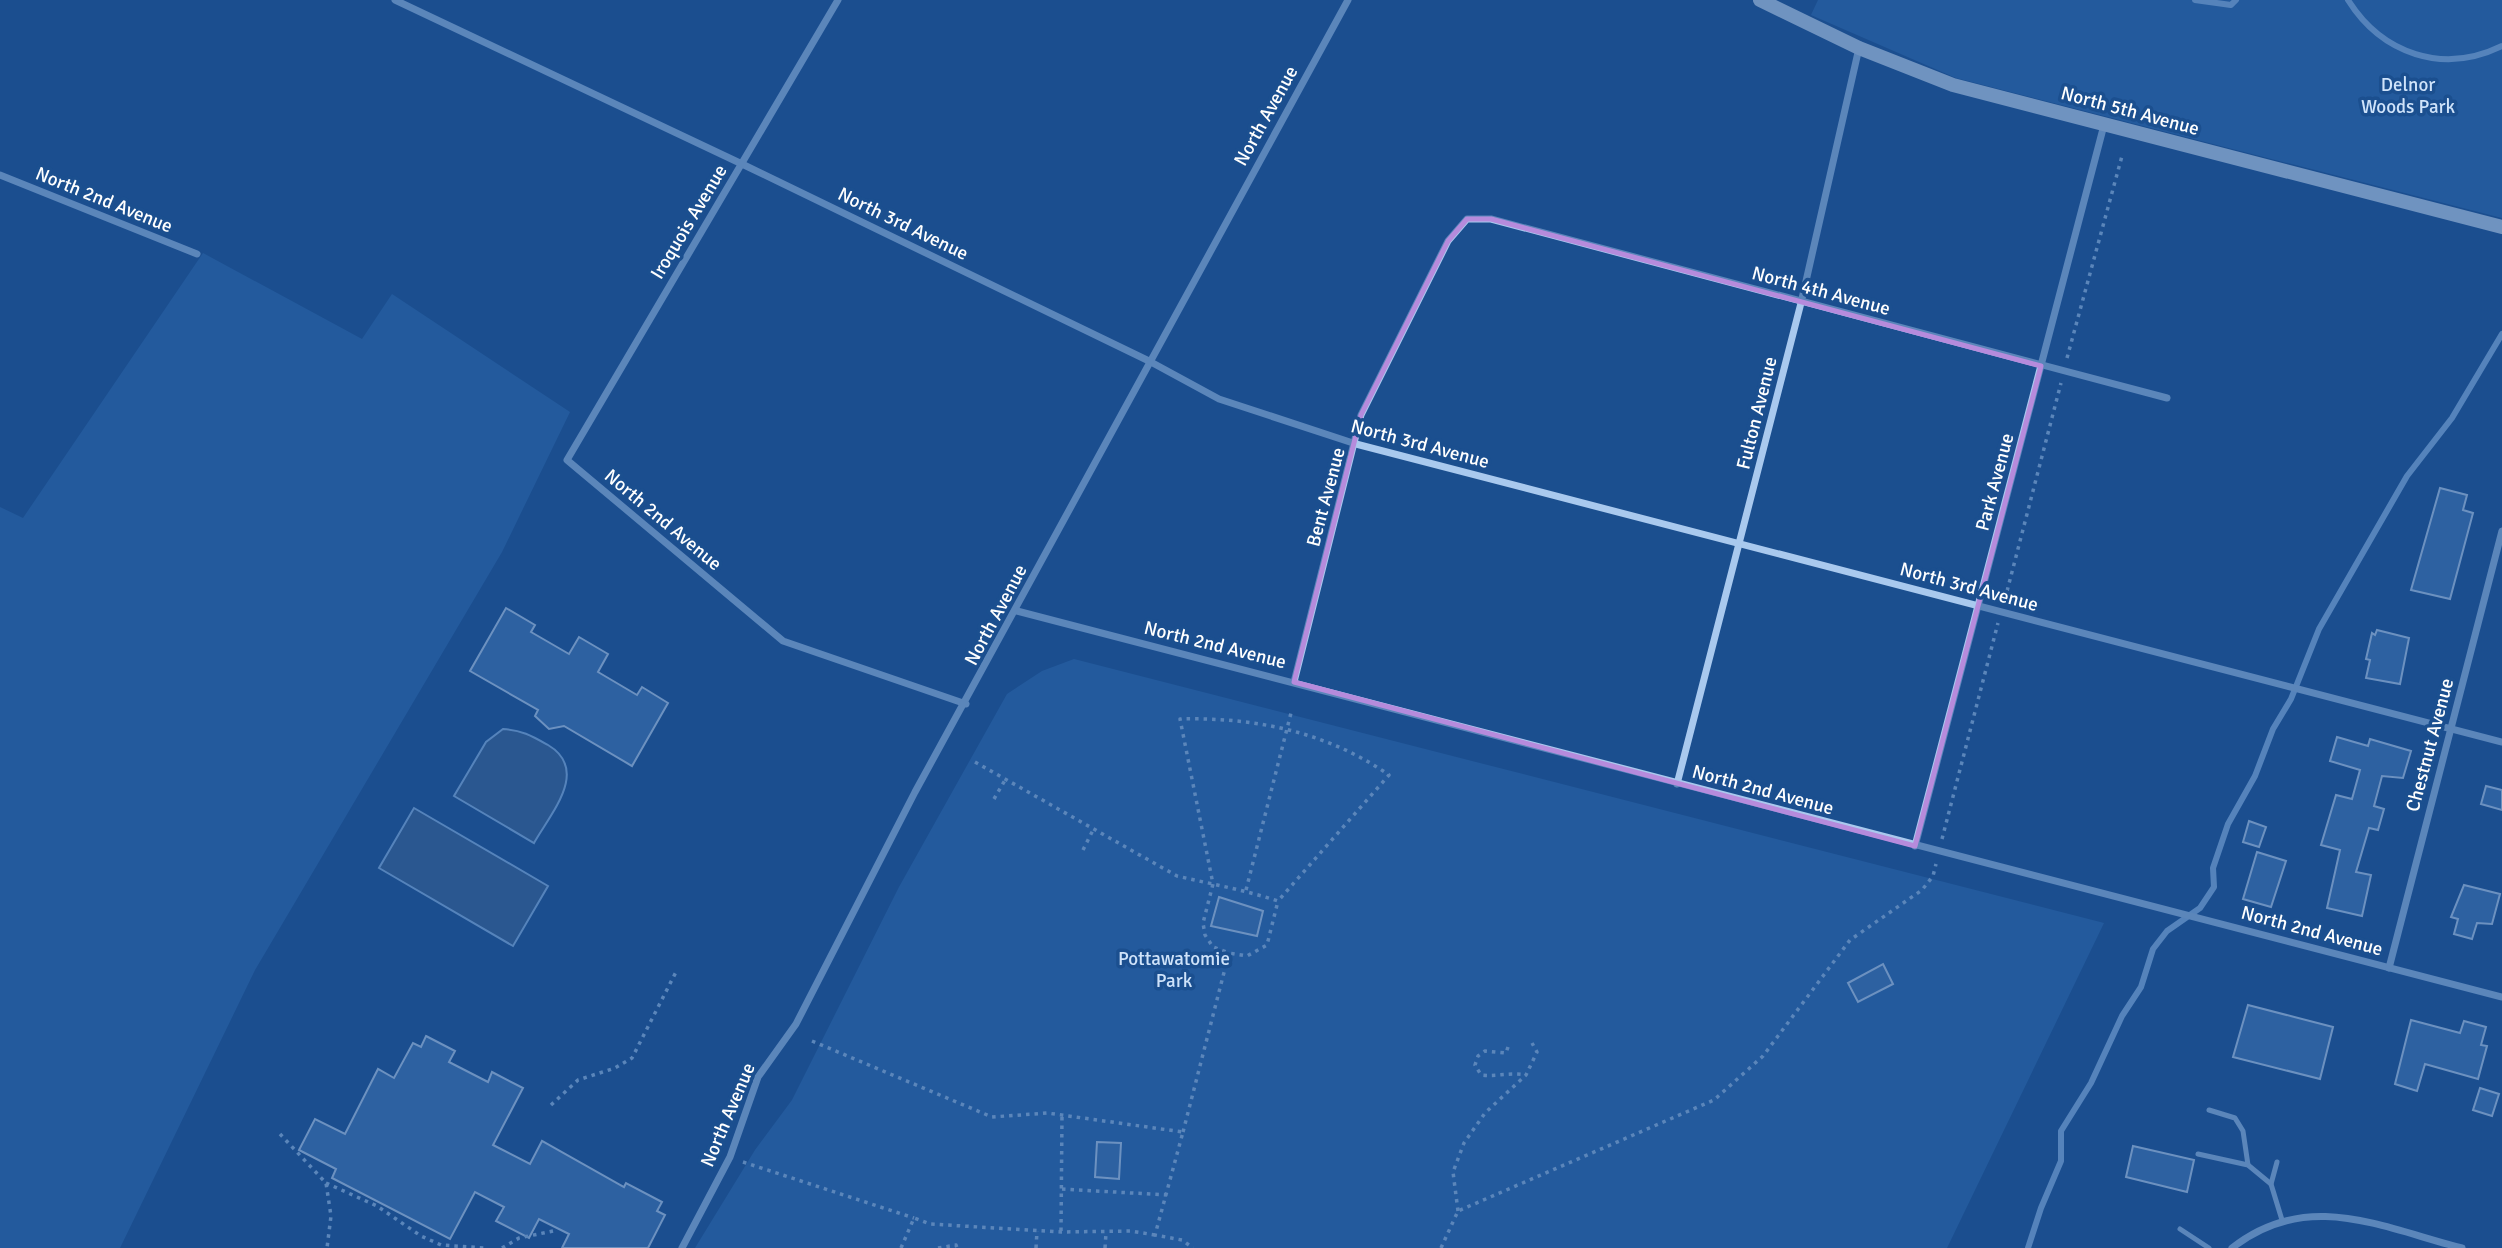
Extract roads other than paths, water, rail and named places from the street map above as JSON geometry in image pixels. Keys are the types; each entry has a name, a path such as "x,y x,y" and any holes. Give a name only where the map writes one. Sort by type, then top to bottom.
{"main road":[{"name":"North 5th Avenue","path":"1760,0 1859,48 1953,85 2502,227"}],"street":[{"name":"North 3rd Avenue","path":"395,0 1149,361 1219,399 1356,444 2502,742"},
{"name":"Iroquois Avenue","path":"567,460 838,0"},
{"name":"North Avenue","path":"682,1248 730,1157 758,1077 796,1024 915,792 1017,611 1149,361 1348,0"},
{"name":"Fulton Avenue","path":"1677,784 1801,303 1859,48"},
{"name":"Park Avenue","path":"1915,846 2104,125"},
{"name":"North 2nd Avenue","path":"0,176 197,254"},
{"name":"North 4th Avenue","path":"1467,219 1491,219 2167,398"},
{"name":"Bent Avenue","path":"1294,682 1356,444 1361,415 1448,242 1467,219"},
{"name":"North 2nd Avenue","path":"567,460 783,641 966,704"},
{"name":"Chestnut Avenue","path":"2389,968 2502,531"},
{"name":"North 2nd Avenue","path":"1017,611 2502,997"},
{"path":"2232,1248 2255,1230 2282,1220 2332,1215 2462,1248"}],"lane":[{"path":"2209,1110 2235,1118 2243,1132 2248,1165"},
{"path":"2198,1154 2248,1165 2272,1184"},
{"path":"2277,1162 2272,1184 2282,1220"},
{"path":"2180,1229 2209,1248"}],"waterway":[{"path":"2195,0 2231,5 2236,0"},
{"path":"2348,0 2378,34 2396,46 2416,54 2458,59 2480,55 2502,46"},
{"path":"2028,1248 2061,1161 2061,1131 2091,1083 2122,1016 2141,987 2153,949 2167,931 2200,908 2214,887 2213,868 2228,824 2255,776 2273,729 2291,699 2319,629 2407,476 2452,418 2502,334"}],"park label":[{"name":"Delnor Woods Park","path":"2408,96"},
{"name":"Pottawatomie Park","path":"1174,970"}]}
